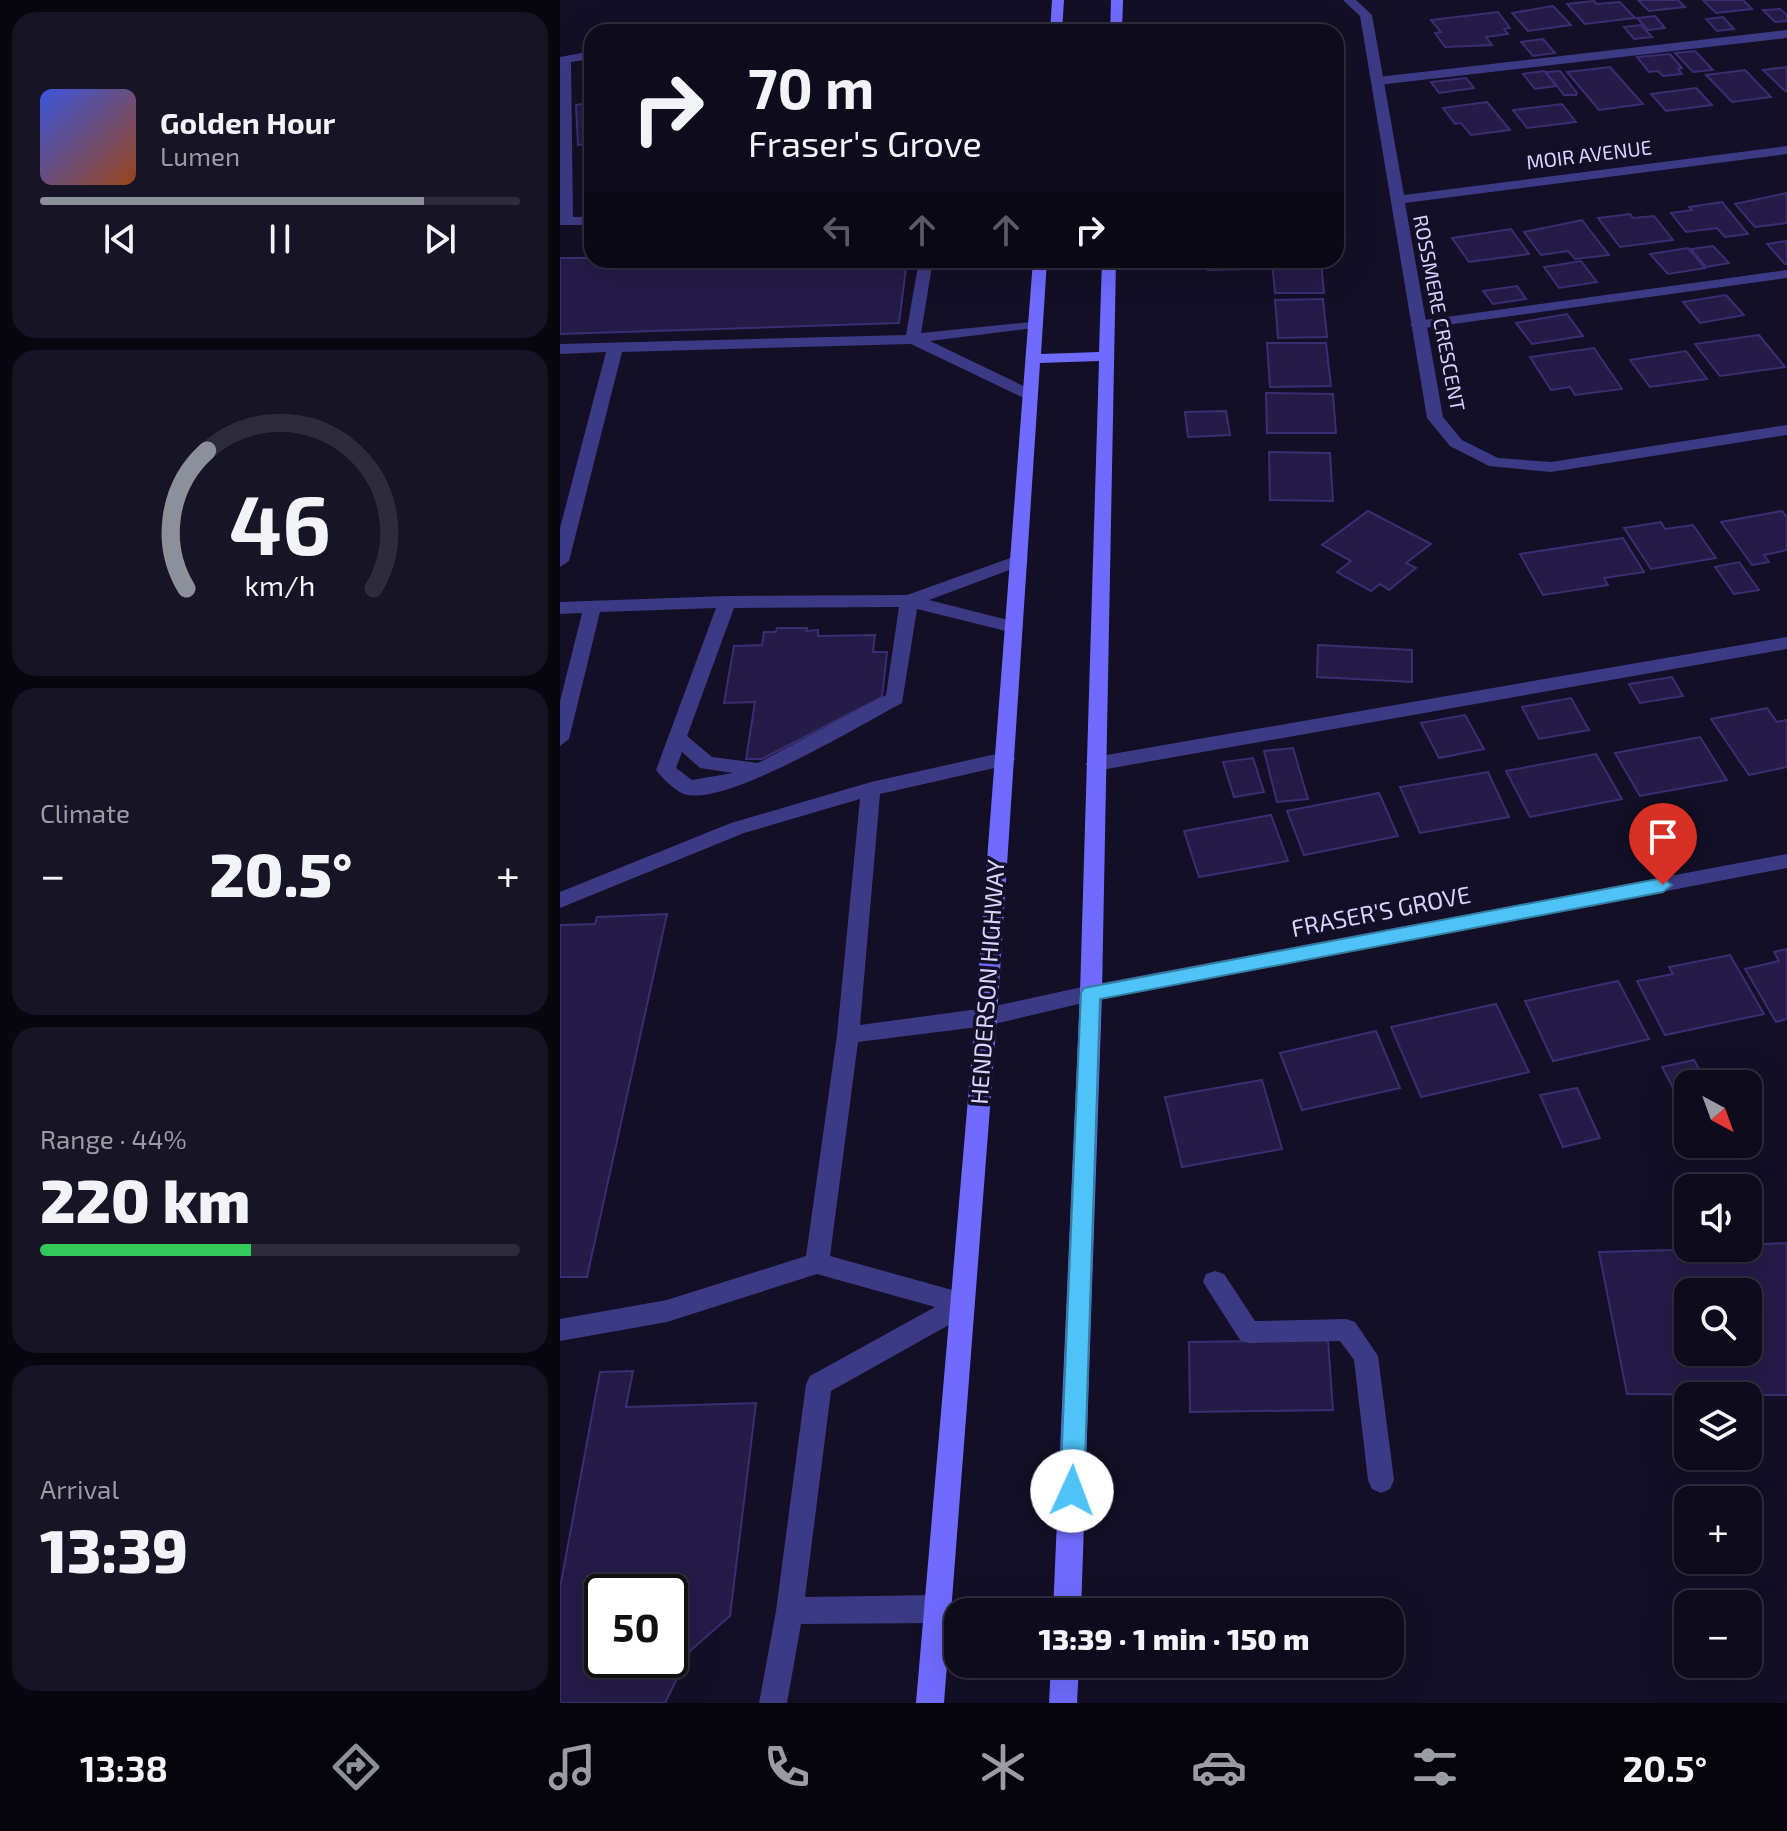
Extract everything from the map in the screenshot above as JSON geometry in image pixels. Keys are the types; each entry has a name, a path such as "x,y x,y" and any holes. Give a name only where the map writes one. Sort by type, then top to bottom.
{"main road":[{"path":"1056,24 1058,0"},
{"path":"1116,24 1117,0"},
{"name":"HENDERSON HIGHWAY","path":"930,1703 986,1017 1039,268"},
{"path":"1068,1598 1091,993 1109,268"},
{"path":"1033,359 1107,356"},
{"path":"1063,1703 1064,1678"}],"street":[{"name":"ROSSMERE CRESCENT","path":"1349,0 1366,15 1435,418 1456,443 1495,463 1551,467 1787,430"},
{"path":"1378,81 1787,34"},
{"path":"584,56 565,59 563,221 584,221"},
{"name":"MOIR AVENUE","path":"1397,200 1787,150"},
{"path":"913,339 925,268"},
{"path":"1417,325 1787,274"},
{"path":"560,349 913,339 1035,324"},
{"path":"913,339 1030,395"},
{"path":"560,561 615,348"},
{"path":"909,601 1019,560"},
{"path":"727,602 666,770 688,788 730,782 760,770 895,698 909,601"},
{"path":"560,608 727,602 909,601 1014,627"},
{"path":"560,739 592,607"},
{"path":"1095,764 1787,643"},
{"path":"677,738 707,763 760,770"},
{"path":"560,900 738,828 871,789 1005,759"},
{"path":"817,1263 848,1035 871,789"},
{"name":"FRASER'S GROVE","path":"848,1035 986,1017 1091,993 1787,861"},
{"path":"560,1330 667,1311 817,1263 963,1304"},
{"path":"1215,1282 1249,1332 1346,1330 1366,1356 1381,1480"},
{"path":"773,1703 790,1611 819,1384 963,1304"},
{"path":"790,1611 938,1609"}],"building":[{"path":"1638,0 1678,0 1685,7 1649,11"},
{"path":"1703,0 1743,0 1752,9 1716,13"},
{"path":"1594,1 1597,4 1620,2 1635,18 1585,24 1567,4"},
{"path":"1553,6 1571,25 1528,31 1512,13"},
{"path":"1780,9 1787,15 1787,21 1775,22 1763,10"},
{"path":"1498,12 1510,28 1504,29 1508,34 1486,37 1492,45 1445,47 1435,33 1441,32 1431,20"},
{"path":"1655,16 1665,28 1648,30 1637,18"},
{"path":"1723,17 1734,29 1717,31 1706,19"},
{"path":"1233,23 1303,24 1233,24"},
{"path":"1641,25 1652,37 1634,39 1624,27"},
{"path":"1543,39 1555,53 1533,56 1521,42"},
{"path":"1695,51 1713,70 1693,72 1675,53"},
{"path":"1670,54 1682,68 1678,69 1682,74 1663,76 1658,71 1649,72 1637,57"},
{"path":"1610,67 1643,104 1599,110 1567,72"},
{"path":"1787,67 1787,91 1763,70"},
{"path":"1745,70 1771,97 1732,102 1706,75"},
{"path":"1544,71 1556,86 1535,89 1523,74"},
{"path":"1560,71 1576,95 1564,95 1546,72"},
{"path":"1466,78 1474,88 1439,93 1431,82"},
{"path":"1696,88 1712,105 1666,111 1651,94"},
{"path":"1487,102 1510,130 1471,135 1461,123 1455,124 1443,108"},
{"path":"584,104 584,144 578,145 576,105"},
{"path":"1562,104 1576,122 1527,128 1513,110"},
{"path":"1787,193 1787,223 1755,227 1735,204"},
{"path":"1722,202 1748,234 1725,237 1717,228 1686,232 1671,213 1692,210 1689,207"},
{"path":"1630,214 1633,218 1654,216 1673,240 1620,247 1598,218"},
{"path":"1582,220 1609,255 1575,259 1568,251 1541,255 1524,232"},
{"path":"1511,229 1529,254 1469,262 1452,238"},
{"path":"1787,241 1787,264 1785,264 1767,244"},
{"path":"1713,246 1729,263 1706,267 1691,249"},
{"path":"1688,248 1705,268 1668,274 1650,254"},
{"path":"560,258 584,258 584,268 906,268 899,323 560,334"},
{"path":"1581,261 1597,282 1559,288 1544,267"},
{"path":"1208,268 1246,269 1208,270"},
{"path":"1273,268 1322,268 1324,293 1275,293"},
{"path":"1517,286 1526,299 1493,304 1483,291"},
{"path":"1726,295 1744,315 1700,323 1683,302"},
{"path":"1323,299 1327,337 1278,338 1275,300"},
{"path":"1567,314 1583,336 1532,344 1516,323"},
{"path":"1759,335 1785,367 1720,376 1695,344"},
{"path":"1267,343 1326,343 1331,386 1270,387"},
{"path":"1594,348 1622,389 1575,395 1570,387 1551,390 1530,357"},
{"path":"1686,351 1707,379 1650,387 1630,360"},
{"path":"1266,393 1333,394 1336,433 1267,433"},
{"path":"1226,411 1230,435 1188,437 1185,412"},
{"path":"1269,452 1330,453 1333,501 1270,500"},
{"path":"1368,511 1431,544 1406,563 1416,568 1389,590 1380,584 1371,591 1337,572 1351,561 1322,545"},
{"path":"1782,511 1787,517 1787,550 1764,555 1769,562 1752,565 1721,522"},
{"path":"1661,522 1665,529 1693,525 1716,558 1651,569 1624,528"},
{"path":"1623,538 1644,572 1604,578 1608,585 1543,595 1520,554"},
{"path":"1739,562 1759,590 1734,594 1715,567"},
{"path":"777,628 818,630 818,636 875,635 873,652 887,652 882,697 762,759 746,759 755,702 724,703 734,646 762,645 764,632 776,632"},
{"path":"1318,645 1412,650 1412,682 1317,677"},
{"path":"1672,677 1683,696 1640,703 1629,684"},
{"path":"1571,698 1589,730 1539,739 1522,707"},
{"path":"1767,708 1777,722 1787,720 1787,767 1749,775 1711,719"},
{"path":"1465,715 1484,749 1439,758 1421,723"},
{"path":"1700,737 1727,780 1640,796 1615,753"},
{"path":"1293,748 1308,799 1277,802 1264,751"},
{"path":"1596,754 1622,799 1530,817 1506,771"},
{"path":"1253,758 1264,792 1234,797 1223,762"},
{"path":"1488,772 1509,817 1420,833 1400,787"},
{"path":"1379,793 1398,836 1304,855 1287,811"},
{"path":"1271,815 1288,861 1199,877 1184,831"},
{"path":"667,914 587,1277 560,1277 560,925 595,924 597,917"},
{"path":"1787,949 1787,1019 1776,1022 1745,969 1779,961 1774,952"},
{"path":"1730,955 1764,1014 1665,1035 1637,981 1673,974 1669,967"},
{"path":"1618,981 1649,1039 1553,1061 1525,1001"},
{"path":"1496,1004 1529,1072 1421,1097 1391,1027"},
{"path":"1376,1031 1400,1088 1302,1110 1280,1053"},
{"path":"1694,1060 1699,1070 1674,1070 1674,1090 1662,1067"},
{"path":"1262,1080 1282,1149 1182,1167 1165,1097"},
{"path":"1577,1088 1600,1138 1563,1147 1540,1095"},
{"path":"1787,1243 1787,1395 1762,1395 1762,1382 1674,1382 1674,1394 1627,1394 1599,1252 1674,1250 1674,1262 1762,1262 1762,1244"},
{"path":"1328,1340 1333,1410 1190,1412 1189,1342"},
{"path":"633,1371 626,1407 756,1403 730,1616 688,1656 688,1574 584,1574 584,1678 677,1678 665,1703 560,1703 560,1588 600,1372"}],"route":[{"path":"1072,1491 1091,993 1663,885"}]}
